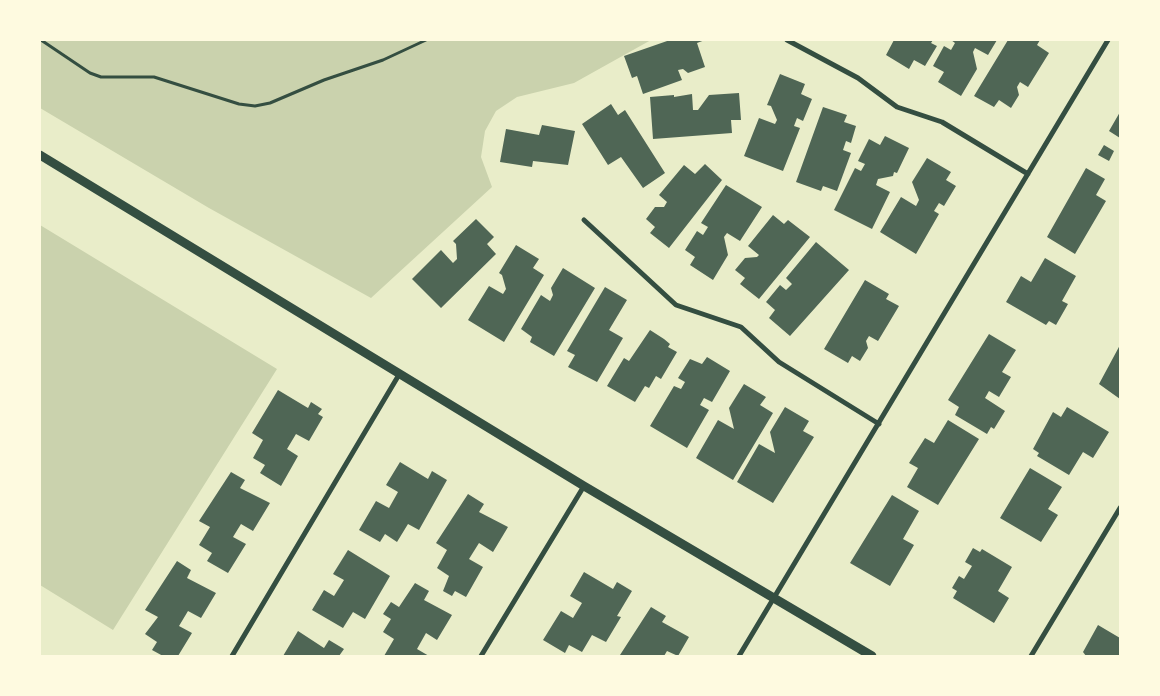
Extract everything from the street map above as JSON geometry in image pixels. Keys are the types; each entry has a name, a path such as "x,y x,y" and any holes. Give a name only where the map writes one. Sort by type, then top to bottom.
{"street":[{"path":"787,40 858,78 897,107 942,122 1028,174"},
{"path":"739,656 1108,40"},
{"path":"40,156 584,486 774,596 872,656"},
{"path":"584,220 676,305 741,327 779,362 879,424"},
{"path":"232,656 400,373"},
{"path":"482,656 584,486"},
{"path":"1031,656 1120,508"}],"path":[{"path":"41,40 77,65 101,78 154,77 239,104 255,106 270,103 324,80 382,60 426,40"}],"green space":[{"path":"40,40 651,40 574,83 517,97 496,111 485,131 481,157 492,187 371,298 209,208 40,108"},
{"path":"40,225 277,369 113,630 40,585"}],"building":[{"path":"670,40 705,40 697,43 705,67 688,73 683,69 678,70 682,80 643,94 637,76 632,78 624,56"},
{"path":"894,40 933,40 931,43 937,46 925,66 914,60 909,69 886,55"},
{"path":"951,40 997,40 988,55 975,48 973,52 977,69 961,96 938,82 944,72 933,66 944,46 951,50 955,43"},
{"path":"1008,40 1040,40 1037,45 1049,53 1028,87 1020,82 1017,87 1019,95 1011,108 999,100 994,107 974,96"},
{"path":"780,74 805,84 801,94 812,99 803,121 797,118 794,126 800,128 783,171 744,156 759,118 775,124 777,120 771,106 767,105"},
{"path":"739,93 741,120 731,120 732,133 653,139 650,97 674,95 674,97 692,94 693,110 698,110 709,95"},
{"path":"611,104 618,115 625,110 665,173 643,188 621,157 608,165 582,124"},
{"path":"823,107 847,115 844,122 856,126 851,143 846,141 843,150 851,153 837,191 823,186 821,191 796,182"},
{"path":"1120,112 1120,138 1109,131"},
{"path":"542,125 575,131 568,165 533,161 532,167 500,162 506,129 539,135"},
{"path":"885,136 909,148 897,173 894,172 893,176 878,179 876,185 890,192 872,229 834,210 855,168 861,171 865,164 858,161 869,139 880,145"},
{"path":"1104,145 1114,151 1109,161 1098,155"},
{"path":"927,158 951,172 946,180 956,186 944,206 939,203 934,211 939,214 916,254 880,232 901,197 916,206 919,200 912,182"},
{"path":"705,164 722,180 669,248 650,233 655,227 646,219 655,207 664,207 667,202 659,195 684,165 695,174"},
{"path":"1086,168 1105,179 1096,195 1106,201 1075,254 1047,237"},
{"path":"726,185 762,207 740,241 727,233 724,237 728,255 713,280 690,265 695,257 685,250 697,231 703,235 708,227 701,223"},
{"path":"773,215 784,224 788,220 810,237 759,299 740,284 745,278 735,270 745,258 757,257 759,255 748,246"},
{"path":"476,219 494,237 487,244 496,254 441,308 412,279 441,250 453,263 457,259 456,244 453,241"},
{"path":"816,242 849,270 790,336 769,318 775,310 766,302 780,285 786,290 792,284 786,278"},
{"path":"516,245 539,259 533,268 544,275 504,342 468,320 489,286 503,294 506,289 502,275 499,273"},
{"path":"1045,258 1076,276 1062,301 1068,304 1056,325 1049,321 1046,325 1006,302 1021,276 1031,282"},
{"path":"563,268 595,288 554,356 530,342 532,337 521,329 541,295 550,301 553,295 551,288"},
{"path":"865,280 889,294 886,299 899,306 878,341 869,336 866,341 868,348 860,361 852,356 848,363 824,349"},
{"path":"605,287 627,300 609,330 623,338 597,382 568,367 575,355 567,351"},
{"path":"650,330 664,339 670,344 668,347 677,352 661,379 656,376 649,388 645,386 635,402 607,386 624,358 629,361"},
{"path":"989,334 1016,350 1002,372 1011,377 999,397 989,391 985,398 1005,411 994,429 991,427 987,434 955,415 959,407 948,400"},
{"path":"1120,345 1120,399 1099,384"},
{"path":"707,357 730,371 712,402 704,398 700,405 709,410 687,448 650,426 674,386 681,389 685,382 678,378 690,359 702,364"},
{"path":"744,384 766,397 760,405 773,413 733,480 696,458 718,420 734,429 729,408"},
{"path":"278,390 308,408 311,402 322,409 318,414 323,417 309,441 296,434 287,449 298,456 281,486 260,473 265,465 253,458 263,440 252,433"},
{"path":"785,407 809,421 803,431 814,437 773,503 737,482 759,444 775,453 770,432"},
{"path":"1067,407 1109,432 1093,458 1083,452 1069,475 1037,456 1039,453 1033,449 1053,412 1061,417"},
{"path":"948,420 979,439 938,505 907,487 918,468 909,463 925,438 934,443"},
{"path":"400,462 428,479 432,471 447,480 419,530 408,524 397,542 385,534 380,542 359,530 376,501 389,508 398,492 386,485"},
{"path":"1030,468 1062,487 1048,509 1058,515 1041,542 1000,518"},
{"path":"231,472 245,480 240,488 270,503 253,531 241,524 233,537 246,544 228,573 207,561 212,553 199,545 210,527 199,521"},
{"path":"468,494 484,504 479,512 508,527 493,552 479,543 469,559 483,567 466,597 455,591 452,596 443,591 449,576 437,568 447,550 436,543"},
{"path":"892,495 919,511 903,539 914,545 890,586 850,563"},
{"path":"973,548 980,552 982,549 1012,567 998,591 1009,598 994,623 953,598 957,591 952,588 959,576 964,579 972,566 965,562"},
{"path":"348,550 390,576 365,619 353,612 343,628 312,610 324,590 334,596 344,580 333,574"},
{"path":"177,561 191,570 187,578 216,593 201,618 188,611 179,626 192,633 178,656 163,656 152,650 157,642 145,634 158,617 145,610"},
{"path":"584,572 613,589 617,582 632,591 617,616 621,617 606,642 592,635 582,652 569,645 565,653 543,640 561,611 573,618 582,603 570,596"},
{"path":"415,583 429,591 424,600 452,615 437,640 426,633 417,649 429,656 384,656 394,639 383,632 391,619 383,614 391,602 399,607"},
{"path":"651,607 666,616 662,622 689,637 678,656 667,651 664,656 620,655"},
{"path":"1098,625 1120,638 1120,656 1086,656 1083,652"},
{"path":"298,631 324,648 329,640 344,649 339,656 283,656"}]}
